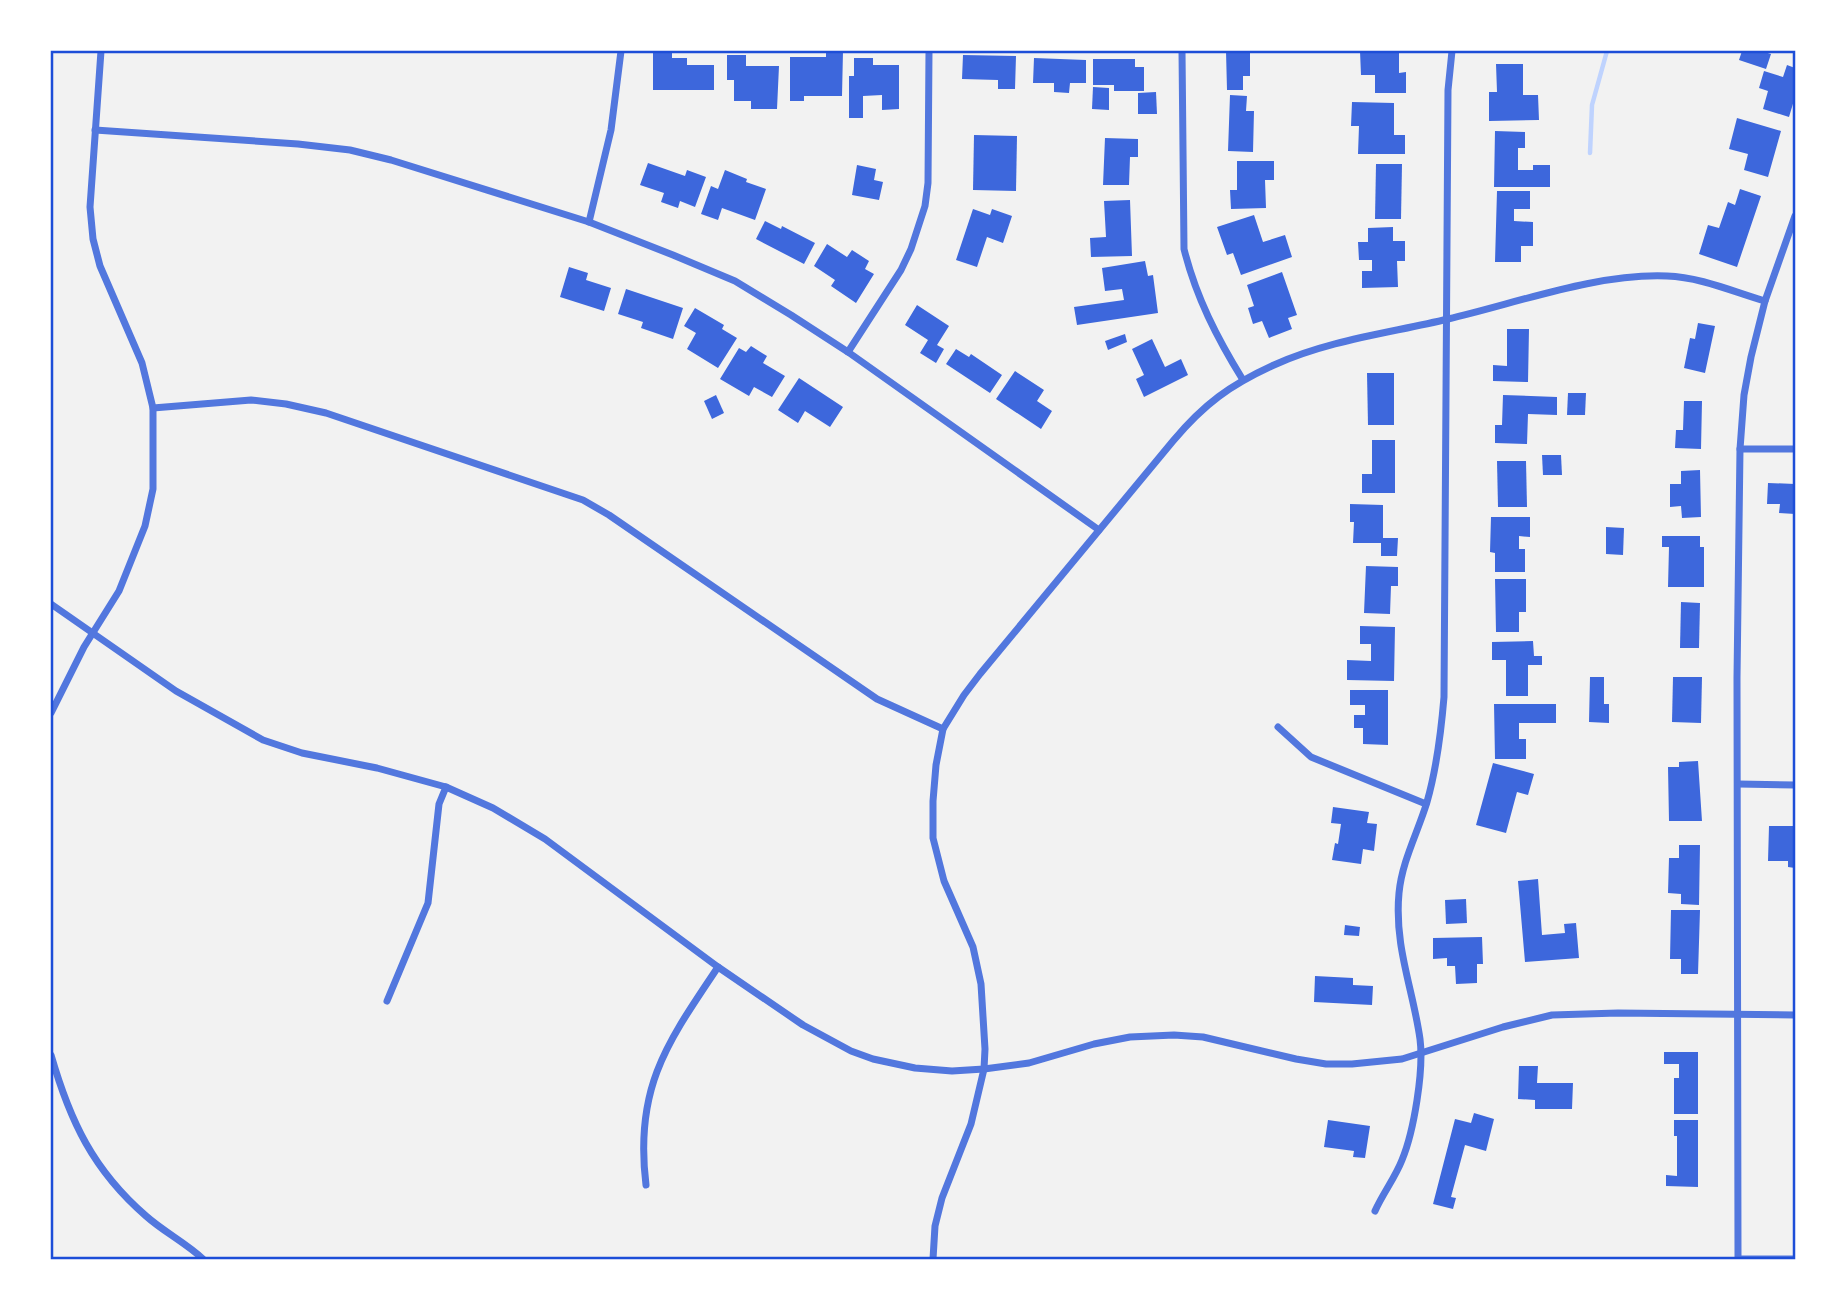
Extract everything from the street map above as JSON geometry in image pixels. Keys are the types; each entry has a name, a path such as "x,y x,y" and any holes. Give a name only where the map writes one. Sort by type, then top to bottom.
{"street":[{"path":"51,713 78,657 119,591 145,526 153,489 153,408 142,363 100,266 93,239 90,207 101,51"},
{"path":"589,222 611,130 621,51"},
{"path":"848,352 901,270 925,206 928,183 929,51"},
{"path":"1182,51 1184,249 1192,281 1204,311 1242,380"},
{"path":"1375,1211 1396,1173 1406,1147 1421,1052 1402,962 1397,911 1405,865 1426,804 1438,757 1444,697 1448,90 1452,51"},
{"path":"95,130 350,150 391,160 589,222 734,281 848,352 1099,530"},
{"path":"1795,216 1765,301 1744,395 1738,559 1738,1259 1795,1259"},
{"path":"933,1259 935,1226 942,1198 971,1124 984,1069 985,1049 981,984 973,947 944,881 933,838 936,765 943,729 980,674 1196,414 1214,398 1242,380 1299,354 1600,281 1638,276 1670,276 1702,282 1765,301"},
{"path":"153,408 251,400 286,404 326,413 583,500 609,514 877,699 943,729"},
{"path":"1741,449 1795,449"},
{"path":"51,604 176,691 263,740 302,753 377,768 446,787 493,808 545,839 718,967 803,1025 851,1051 873,1059 915,1068 952,1071 984,1069 1029,1063 1094,1044 1130,1037 1174,1035 1203,1037 1296,1059 1352,1065 1402,1059 1503,1027 1552,1015 1795,1015"},
{"path":"1278,727 1311,757 1426,804"},
{"path":"1738,784 1795,785"},
{"path":"387,1001 428,903 439,804 446,787"},
{"path":"646,1185 642,1151 648,1101 655,1076 667,1046 718,967"},
{"path":"51,1055 64,1100 106,1176 149,1219 203,1259"}],"building":[{"path":"653,51 672,51 672,58 687,58 687,65 714,65 714,90 653,90"},
{"path":"826,51 843,51 842,96 804,96 804,101 790,101 790,57 826,57"},
{"path":"1226,51 1250,51 1250,76 1243,76 1243,90 1227,90"},
{"path":"1360,51 1399,51 1399,73 1406,72 1406,93 1375,93 1375,75 1361,75"},
{"path":"1742,51 1771,54 1766,69 1739,60"},
{"path":"727,55 746,55 746,66 779,66 777,109 751,109 751,101 734,101 734,80 727,80"},
{"path":"963,55 1016,56 1015,89 998,89 998,80 962,79"},
{"path":"854,58 873,58 873,65 899,65 899,109 882,110 882,95 863,96 863,118 849,118 849,76 854,76"},
{"path":"1034,58 1086,60 1086,83 1070,83 1069,93 1054,92 1054,83 1033,83"},
{"path":"1093,59 1135,59 1135,67 1144,67 1144,91 1114,91 1114,85 1093,85"},
{"path":"1496,64 1523,64 1523,95 1538,95 1539,120 1489,121 1489,92 1497,92"},
{"path":"1787,65 1795,68 1795,97 1789,117 1763,109 1768,91 1759,88 1764,71 1783,77"},
{"path":"1093,87 1109,88 1109,110 1092,109"},
{"path":"1156,92 1157,114 1138,114 1138,93"},
{"path":"1230,95 1247,96 1246,111 1254,111 1253,152 1228,151"},
{"path":"1352,102 1394,103 1394,135 1405,135 1405,154 1358,154 1359,126 1351,126"},
{"path":"1737,118 1781,131 1768,177 1744,170 1748,154 1729,149"},
{"path":"1495,131 1525,132 1525,148 1518,148 1518,170 1533,170 1533,165 1550,165 1550,187 1494,187"},
{"path":"974,135 1017,136 1016,191 973,190"},
{"path":"1105,138 1138,139 1138,157 1130,157 1129,185 1103,185"},
{"path":"1237,161 1274,161 1274,180 1265,180 1266,208 1231,209 1230,190 1237,190"},
{"path":"648,163 685,176 687,170 706,177 695,207 680,201 678,208 661,202 664,193 640,185"},
{"path":"1376,164 1402,164 1401,219 1375,219"},
{"path":"857,165 876,169 874,180 883,182 879,200 852,195"},
{"path":"725,170 766,189 755,220 722,208 718,220 701,214 711,186 718,189"},
{"path":"1740,189 1761,196 1737,267 1699,254 1708,225 1719,228 1728,202 1735,205"},
{"path":"1497,191 1530,191 1530,209 1514,209 1514,221 1533,222 1533,246 1521,246 1521,262 1495,262"},
{"path":"1130,200 1132,256 1091,257 1090,238 1106,237 1104,201"},
{"path":"973,209 990,215 992,209 1012,216 1003,243 987,237 977,267 956,260"},
{"path":"1254,215 1263,242 1285,235 1292,257 1241,275 1233,253 1227,255 1217,227"},
{"path":"765,221 781,229 782,226 815,243 804,264 756,239"},
{"path":"1393,227 1393,241 1405,241 1405,261 1397,261 1398,287 1362,288 1362,271 1372,271 1372,260 1359,260 1358,242 1368,242 1368,228"},
{"path":"827,244 847,257 852,250 869,261 865,269 874,274 856,303 831,286 835,280 814,266"},
{"path":"1145,261 1148,276 1153,275 1158,313 1077,325 1074,307 1124,300 1122,289 1105,291 1102,268"},
{"path":"569,267 588,273 586,280 611,288 604,311 560,297"},
{"path":"1282,272 1297,315 1288,318 1292,329 1269,338 1262,321 1253,324 1248,308 1254,306 1247,285"},
{"path":"626,289 683,308 673,339 641,328 643,322 618,314"},
{"path":"917,305 949,326 937,345 944,349 936,363 920,353 928,340 905,325"},
{"path":"695,308 724,325 722,329 737,338 718,368 687,349 696,333 684,326"},
{"path":"1698,323 1715,326 1705,373 1684,368 1690,338 1695,339"},
{"path":"1507,329 1529,329 1528,382 1493,381 1493,365 1507,366"},
{"path":"1125,334 1127,342 1108,350 1105,341"},
{"path":"1152,339 1165,367 1181,359 1188,375 1144,397 1136,379 1144,375 1132,349"},
{"path":"751,346 767,356 763,363 785,376 772,397 754,387 749,396 720,379 739,348 746,352"},
{"path":"956,349 969,357 971,354 1002,375 990,393 946,364"},
{"path":"1015,371 1044,390 1037,401 1052,411 1041,429 996,399"},
{"path":"1367,373 1394,373 1394,425 1368,425"},
{"path":"799,378 843,407 830,427 805,411 798,423 778,410"},
{"path":"1568,393 1586,393 1585,415 1567,415"},
{"path":"716,395 724,413 712,419 704,401"},
{"path":"1503,395 1557,397 1557,415 1528,414 1527,444 1495,443 1495,425 1502,425"},
{"path":"1684,401 1702,401 1701,449 1675,448 1676,430 1683,430"},
{"path":"1372,440 1395,440 1395,493 1362,493 1362,474 1372,474"},
{"path":"1542,455 1561,455 1562,475 1543,475"},
{"path":"1497,461 1526,461 1527,507 1498,507"},
{"path":"1700,470 1701,517 1682,518 1681,506 1670,507 1670,484 1681,484 1681,471"},
{"path":"1768,483 1795,484 1795,514 1779,513 1780,504 1767,504"},
{"path":"1350,504 1383,505 1383,538 1398,538 1397,556 1381,556 1381,543 1353,543 1354,522 1350,522"},
{"path":"1491,517 1530,517 1530,537 1519,536 1519,549 1525,549 1525,572 1495,572 1495,553 1490,552"},
{"path":"1606,527 1624,528 1623,555 1606,554"},
{"path":"1662,536 1700,536 1700,547 1704,547 1704,587 1668,587 1669,547 1662,547"},
{"path":"1366,566 1398,567 1398,586 1391,586 1390,614 1364,613"},
{"path":"1495,579 1526,579 1526,612 1519,612 1519,632 1496,632"},
{"path":"1681,602 1700,603 1699,648 1680,648"},
{"path":"1360,626 1395,627 1394,681 1347,680 1347,660 1371,661 1371,644 1360,644"},
{"path":"1533,641 1534,656 1542,656 1542,665 1528,665 1528,696 1506,696 1506,660 1492,660 1492,642"},
{"path":"1590,677 1604,677 1604,704 1609,704 1609,723 1589,722"},
{"path":"1673,677 1702,677 1701,723 1672,722"},
{"path":"1350,690 1388,690 1388,745 1363,744 1363,728 1354,728 1354,715 1365,715 1365,705 1350,705"},
{"path":"1494,704 1556,704 1556,723 1519,723 1519,739 1526,739 1526,759 1495,759"},
{"path":"1698,761 1702,821 1669,821 1668,767 1679,767 1679,762"},
{"path":"1493,763 1534,774 1528,795 1517,792 1506,833 1476,825"},
{"path":"1333,807 1369,812 1367,823 1377,824 1374,851 1363,849 1361,864 1332,860 1341,824 1331,823"},
{"path":"1769,826 1795,826 1795,868 1788,867 1788,861 1768,861"},
{"path":"1679,845 1700,845 1699,905 1681,904 1681,894 1668,893 1669,858 1679,858"},
{"path":"1538,879 1542,935 1565,933 1564,924 1576,923 1579,958 1525,962 1518,881"},
{"path":"1466,899 1467,923 1446,924 1445,900"},
{"path":"1671,910 1700,910 1698,974 1681,974 1681,959 1670,959"},
{"path":"1345,925 1360,927 1359,936 1344,935"},
{"path":"1482,937 1483,964 1477,964 1477,983 1456,984 1455,966 1447,966 1447,958 1433,959 1433,938"},
{"path":"1315,976 1353,978 1353,985 1373,986 1372,1005 1314,1002"},
{"path":"1664,1052 1698,1052 1698,1114 1674,1114 1674,1078 1679,1078 1679,1064 1664,1064"},
{"path":"1519,1066 1538,1066 1537,1083 1573,1083 1572,1109 1535,1109 1535,1100 1518,1099"},
{"path":"1474,1113 1494,1119 1486,1151 1465,1145 1451,1197 1456,1198 1453,1209 1433,1204 1455,1119 1471,1123"},
{"path":"1328,1120 1370,1126 1365,1158 1353,1157 1354,1151 1324,1147"},
{"path":"1674,1120 1698,1120 1698,1187 1666,1186 1666,1175 1677,1176 1677,1136 1674,1136"}],"waterway":[{"path":"1590,153 1592,105 1607,51"}]}
